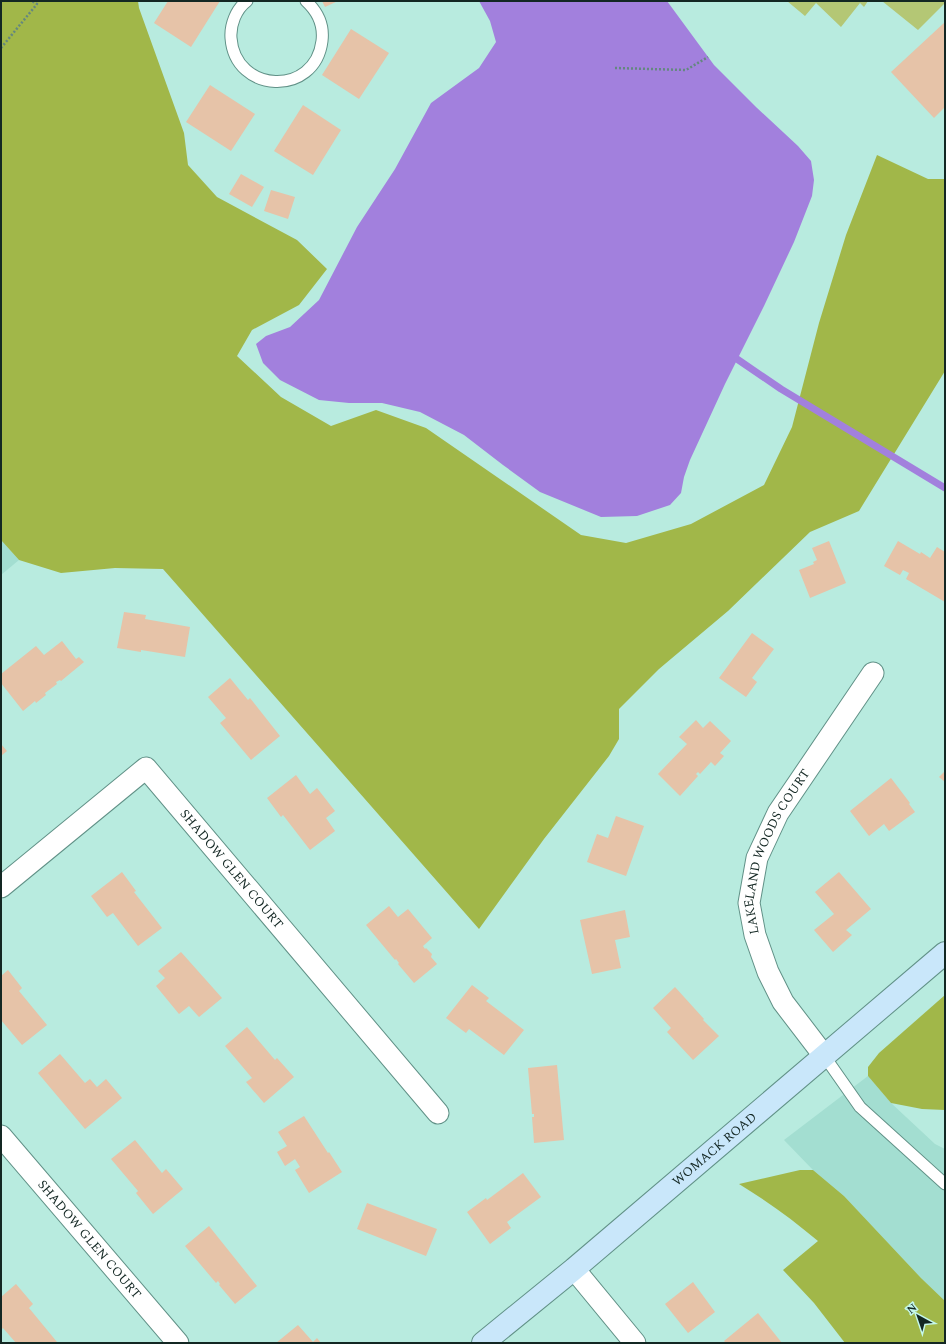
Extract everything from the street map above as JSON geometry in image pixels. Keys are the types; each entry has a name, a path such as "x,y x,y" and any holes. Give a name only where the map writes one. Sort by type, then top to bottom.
{"street":[{"name":"LAKELAND WOODS COURT","path":"825,1057 784,1002 768,972 755,935 749,903 756,858 778,813 873,673"},
{"name":"SHADOW GLEN COURT","path":"1,887 146,768 438,1113"},
{"name":"WOMACK ROAD","path":"483,1343 574,1269 825,1057 945,953"},
{"name":"SHADOW GLEN COURT","path":"1,1136 178,1343"},
{"path":"574,1269 635,1343"}],"lane":[{"path":"247,1 235,16 230,31 232,47 238,61 248,73 262,80 277,82 291,80 304,73 315,62 321,49 323,34 320,20 313,7 306,1"},
{"path":"825,1057 860,1108 943,1180"}],"path":[{"path":"1,48 37,4 32,1"},
{"path":"615,68 686,70 708,57"}],"shaded area":[{"path":"479,1 667,1 714,65 798,146 811,161 814,180 812,196 794,242 690,460 684,477 681,493 670,505 637,516 601,517 540,492 464,435 420,412 382,403 349,403 319,400 280,380 263,363 256,344 266,336 290,327 319,300 357,227 395,169 431,103 479,68 496,42 490,21"},
{"path":"1,540 19,560 1,575"},
{"path":"868,1076 891,1103 935,1144 945,1149 945,1301 921,1278 844,1196 813,1170 784,1140"}],"green space":[{"path":"1,1 138,1 139,8 184,133 188,165 217,197 297,240 327,269 299,305 252,330 237,356 281,397 331,426 376,410 426,428 581,535 626,543 691,524 764,485 792,427 819,323 846,235 877,155 928,179 945,179 945,371 859,511 810,532 728,611 659,669 619,709 619,739 609,756 544,839 479,929 163,569 115,568 61,573 19,560 1,540"},
{"path":"787,1 868,1 864,7 860,3 841,27 816,3 805,16"},
{"path":"882,1 945,1 945,3 918,30"},
{"path":"945,995 945,1110 922,1109 891,1103 868,1076 868,1067 879,1053"},
{"path":"800,1170 813,1170 844,1196 921,1278 945,1301 945,1343 845,1343 814,1303 783,1270 818,1241 780,1211 739,1184"}],"building":[{"path":"168,1 220,1 191,47 154,23"},
{"path":"322,1 338,1 325,7"},
{"path":"945,22 945,107 934,118 891,72"},
{"path":"351,29 389,53 359,99 322,75"},
{"path":"210,85 255,114 231,151 186,122"},
{"path":"303,105 341,130 313,175 274,151"},
{"path":"241,174 264,187 252,207 229,194"},
{"path":"271,190 295,197 288,219 264,211"},
{"path":"829,541 846,583 810,598 799,570 814,564 813,562 817,560 812,548"},
{"path":"898,541 930,558 937,547 945,552 945,602 906,579 909,573 903,570 900,575 884,566"},
{"path":"124,612 146,615 145,619 190,627 185,657 117,648"},
{"path":"752,633 774,649 752,678 757,682 746,697 719,678"},
{"path":"62,641 76,659 79,657 84,662 61,681 56,682 57,684 45,693 46,695 36,703 35,701 23,711 1,683 1,674 36,646 44,655"},
{"path":"230,678 248,700 250,698 280,736 251,760 220,723 226,718 208,697"},
{"path":"696,720 703,728 710,721 731,741 720,753 724,756 715,766 711,762 700,774 698,772 696,774 698,776 680,796 658,774 687,744 679,737"},
{"path":"1,744 7,751 1,756"},
{"path":"945,771 945,782 939,777"},
{"path":"296,775 310,794 317,788 335,811 326,818 335,831 310,850 283,815 281,817 267,798"},
{"path":"891,778 915,812 889,831 884,824 869,836 850,811"},
{"path":"616,816 644,826 626,876 587,862 597,834 608,838"},
{"path":"122,872 136,891 134,892 162,928 138,946 113,913 107,917 91,896"},
{"path":"839,872 871,909 846,930 852,935 833,952 814,930 834,914 815,892"},
{"path":"389,906 398,917 408,909 432,938 423,946 432,954 431,957 437,964 414,983 398,964 399,963 396,959 395,960 366,925"},
{"path":"625,910 630,937 615,940 621,968 592,974 580,920"},
{"path":"181,952 222,998 199,1017 189,1006 179,1014 156,986 165,978 158,971"},
{"path":"8,970 22,988 19,991 47,1025 22,1045 1,1020 1,976"},
{"path":"472,985 489,998 486,1001 524,1030 504,1055 469,1029 466,1033 446,1018"},
{"path":"675,987 704,1019 703,1020 719,1036 693,1060 667,1032 671,1028 653,1008"},
{"path":"247,1027 275,1060 277,1058 294,1077 264,1103 246,1082 252,1078 225,1046"},
{"path":"60,1054 85,1083 90,1079 97,1087 106,1079 122,1098 85,1129 38,1073"},
{"path":"557,1065 564,1140 534,1143 532,1117 534,1117 534,1114 532,1114 528,1068"},
{"path":"304,1116 342,1172 309,1193 295,1170 300,1167 295,1159 285,1166 277,1152 287,1146 278,1132"},
{"path":"135,1140 162,1173 166,1169 183,1189 153,1214 136,1193 138,1191 111,1159"},
{"path":"523,1173 541,1197 507,1222 511,1228 490,1244 467,1212 486,1198 487,1200"},
{"path":"367,1203 437,1229 426,1256 357,1229"},
{"path":"209,1226 257,1286 235,1304 219,1285 220,1284 218,1281 216,1283 185,1246"},
{"path":"693,1282 715,1312 688,1333 665,1304"},
{"path":"16,1284 33,1304 29,1308 57,1342 56,1343 16,1343 3,1328 1,1330 1,1297"},
{"path":"758,1313 782,1343 726,1343 724,1341"},
{"path":"298,1325 313,1342 317,1338 321,1343 276,1343"}],"waterway":[{"path":"737,359 781,389 945,488"}]}
